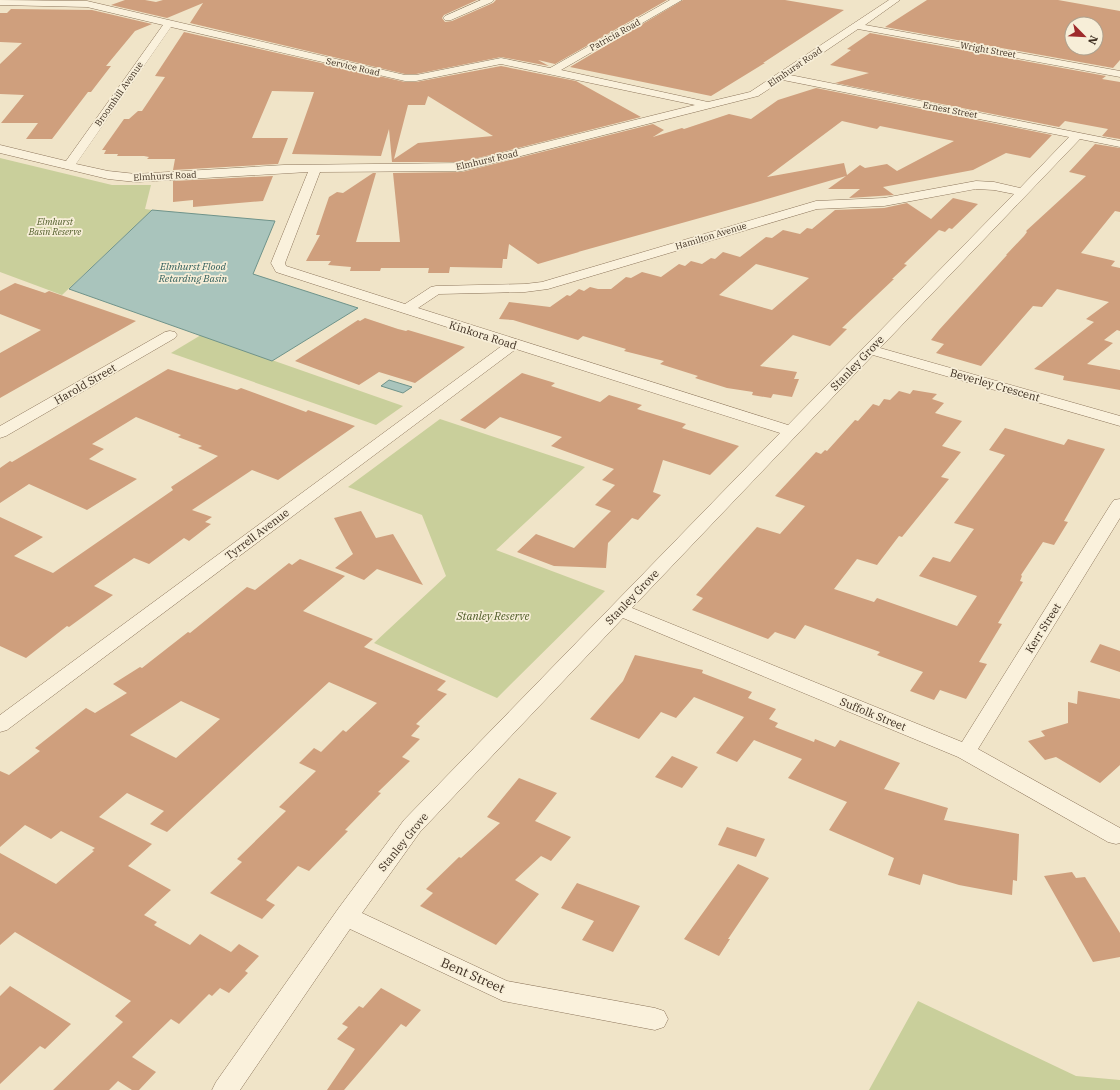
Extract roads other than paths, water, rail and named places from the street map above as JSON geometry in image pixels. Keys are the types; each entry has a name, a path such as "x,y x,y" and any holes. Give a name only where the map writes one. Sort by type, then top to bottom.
{"street":[{"path":"448,18 489,0"},
{"name":"Patricia Road","path":"552,71 676,0"},
{"name":"Elmhurst Road","path":"0,149 108,175 136,178 316,168 462,167 754,94 895,0"},
{"name":"Service Road","path":"0,2 83,3 406,78 416,78 500,61 707,105"},
{"name":"Broomhill Avenue","path":"69,165 169,24"},
{"name":"Wright Street","path":"856,26 1120,74"},
{"name":"Ernest Street","path":"781,76 1120,144"},
{"name":"Stanley Grove","path":"225,1090 346,916 412,826 791,431 1078,135"},
{"name":"Kinkora Road","path":"316,168 278,263 281,269 406,310 791,431"},
{"name":"Hamilton Avenue","path":"406,310 436,290 526,288 543,286 816,205 884,202 976,185 994,186 1023,192"},
{"name":"Harold Street","path":"0,433 170,334"},
{"name":"Tyrrell Avenue","path":"0,724 514,344"},
{"name":"Beverley Crescent","path":"870,350 1120,420"},
{"name":"Kerr Street","path":"966,752 1120,504"},
{"name":"Suffolk Street","path":"620,610 966,752 1116,836"},
{"name":"Bent Street","path":"346,916 503,991 655,1019"}],"water":[{"name":"Elmhurst Flood Retarding Basin","path":"152,210 275,221 253,274 358,308 272,361 69,289"},
{"path":"389,380 412,387 403,393 381,386"}],"park label":[{"name":"Elmhurst Basin Reserve","path":"55,228"},
{"name":"Stanley Reserve","path":"493,616"}]}
